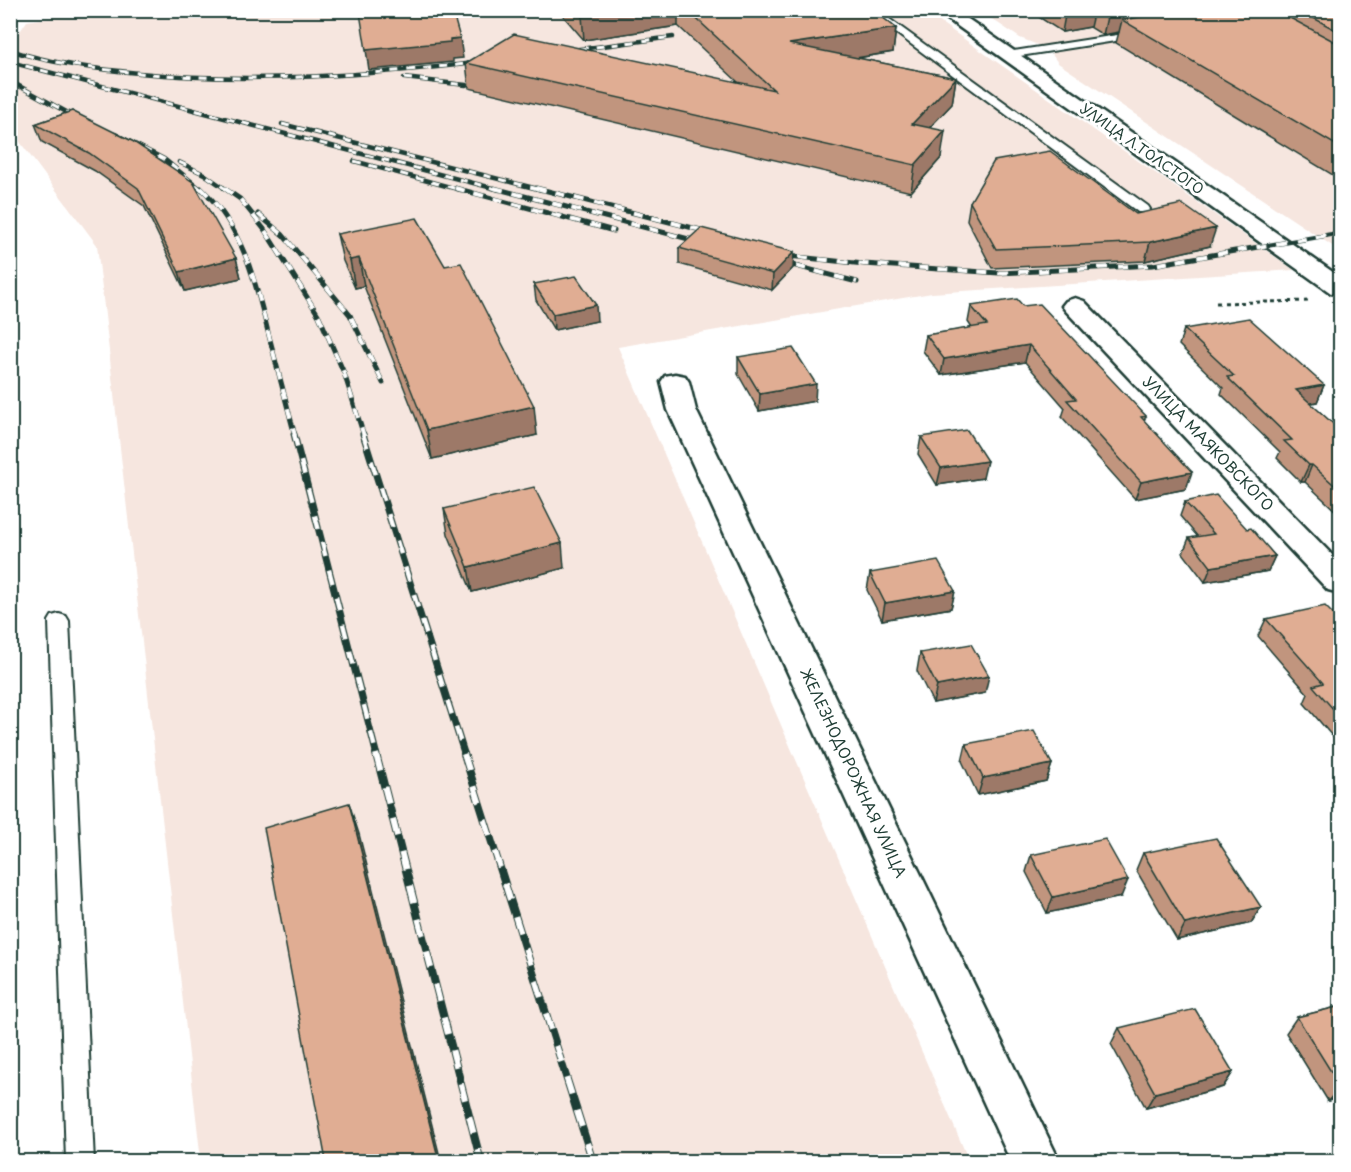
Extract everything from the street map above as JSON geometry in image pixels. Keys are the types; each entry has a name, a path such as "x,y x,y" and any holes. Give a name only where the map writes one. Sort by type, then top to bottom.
{"street":[{"name":"УЛИЦА Л.ТОЛСТОГО","path":"943,10 1341,288"},
{"name":"УЛИЦА МАЯКОВСКОГО","path":"1075,306 1341,582"},
{"name":"ЖЕЛЕЗНОДОРОЖНАЯ УЛИЦА","path":"675,382 682,410 1036,1161"}],"lane":[{"path":"870,10 1143,209"},
{"path":"1007,55 1160,31"},
{"path":"59,621 80,1161"}],"path":[{"path":"1216,303 1318,300"}],"shaded area":[{"path":"107,10 924,11 1294,270 932,293 618,347 969,1161 201,1161 97,245 11,130 10,46 27,21"},
{"path":"980,11 1340,11 1340,251 1058,63 1048,49 1020,38"}],"building":[{"path":"388,10 452,10 460,38 450,39 450,42 366,50 360,13"},
{"path":"578,10 620,10 582,16"},
{"path":"687,10 873,10 896,28 789,44 956,78 912,124 945,131 915,165 466,63 514,34 774,90"},
{"path":"1182,10 1275,10 1341,45 1341,148 1122,20"},
{"path":"1299,10 1341,10 1341,33"},
{"path":"72,111 132,141 193,182 236,258 179,272 138,188 89,153 35,124"},
{"path":"1050,151 1136,214 1182,204 1216,228 1150,242 996,249 970,202 994,161"},
{"path":"417,218 445,266 461,263 534,406 427,430 359,258 350,260 337,234"},
{"path":"701,228 794,252 773,274 679,248"},
{"path":"576,276 596,305 553,314 534,284"},
{"path":"1017,299 1023,306 1040,304 1146,416 1141,417 1192,472 1141,482 1067,400 1076,399 1029,345 944,359 926,335 987,325 971,306"},
{"path":"1249,318 1324,385 1296,390 1341,431 1341,491 1284,441 1292,440 1227,377 1234,376 1184,329"},
{"path":"793,348 816,384 760,394 738,357"},
{"path":"967,430 987,461 941,468 921,437"},
{"path":"534,487 562,543 468,567 444,509"},
{"path":"1216,495 1247,529 1251,528 1275,556 1211,567 1189,538 1214,534 1185,502"},
{"path":"938,561 955,591 885,603 870,573"},
{"path":"1325,606 1341,622 1341,718 1313,686 1323,683 1266,619"},
{"path":"971,644 989,676 937,686 920,653"},
{"path":"1034,731 1052,764 983,778 966,744"},
{"path":"349,803 439,1161 326,1161 264,828"},
{"path":"1216,838 1261,907 1185,924 1143,853"},
{"path":"1105,839 1128,880 1053,897 1031,855"},
{"path":"1341,1006 1341,1086 1340,1086 1297,1017"},
{"path":"1195,1009 1233,1072 1155,1093 1119,1028"}],"railway":[{"path":"564,51 673,37"},
{"path":"10,50 90,68 225,78 355,74 484,62"},
{"path":"10,62 500,190"},
{"path":"404,78 466,85"},
{"path":"10,81 81,120"},
{"path":"282,124 542,190"},
{"path":"115,134 164,159 202,190"},
{"path":"354,161 461,190"},
{"path":"179,162 204,174 227,190"},
{"path":"201,188 227,220 252,273 295,436"},
{"path":"224,188 240,199 264,229 319,316 344,373 364,436"},
{"path":"455,188 614,231"},
{"path":"494,188 704,243"},
{"path":"536,188 701,230"},
{"path":"258,214 283,235 350,315 383,383"},
{"path":"779,255 864,264 999,273 1153,265 1340,233"},
{"path":"777,261 857,282"},
{"path":"294,434 377,756"},
{"path":"363,434 465,756"},
{"path":"376,754 481,1162"},
{"path":"464,754 593,1162"}]}
